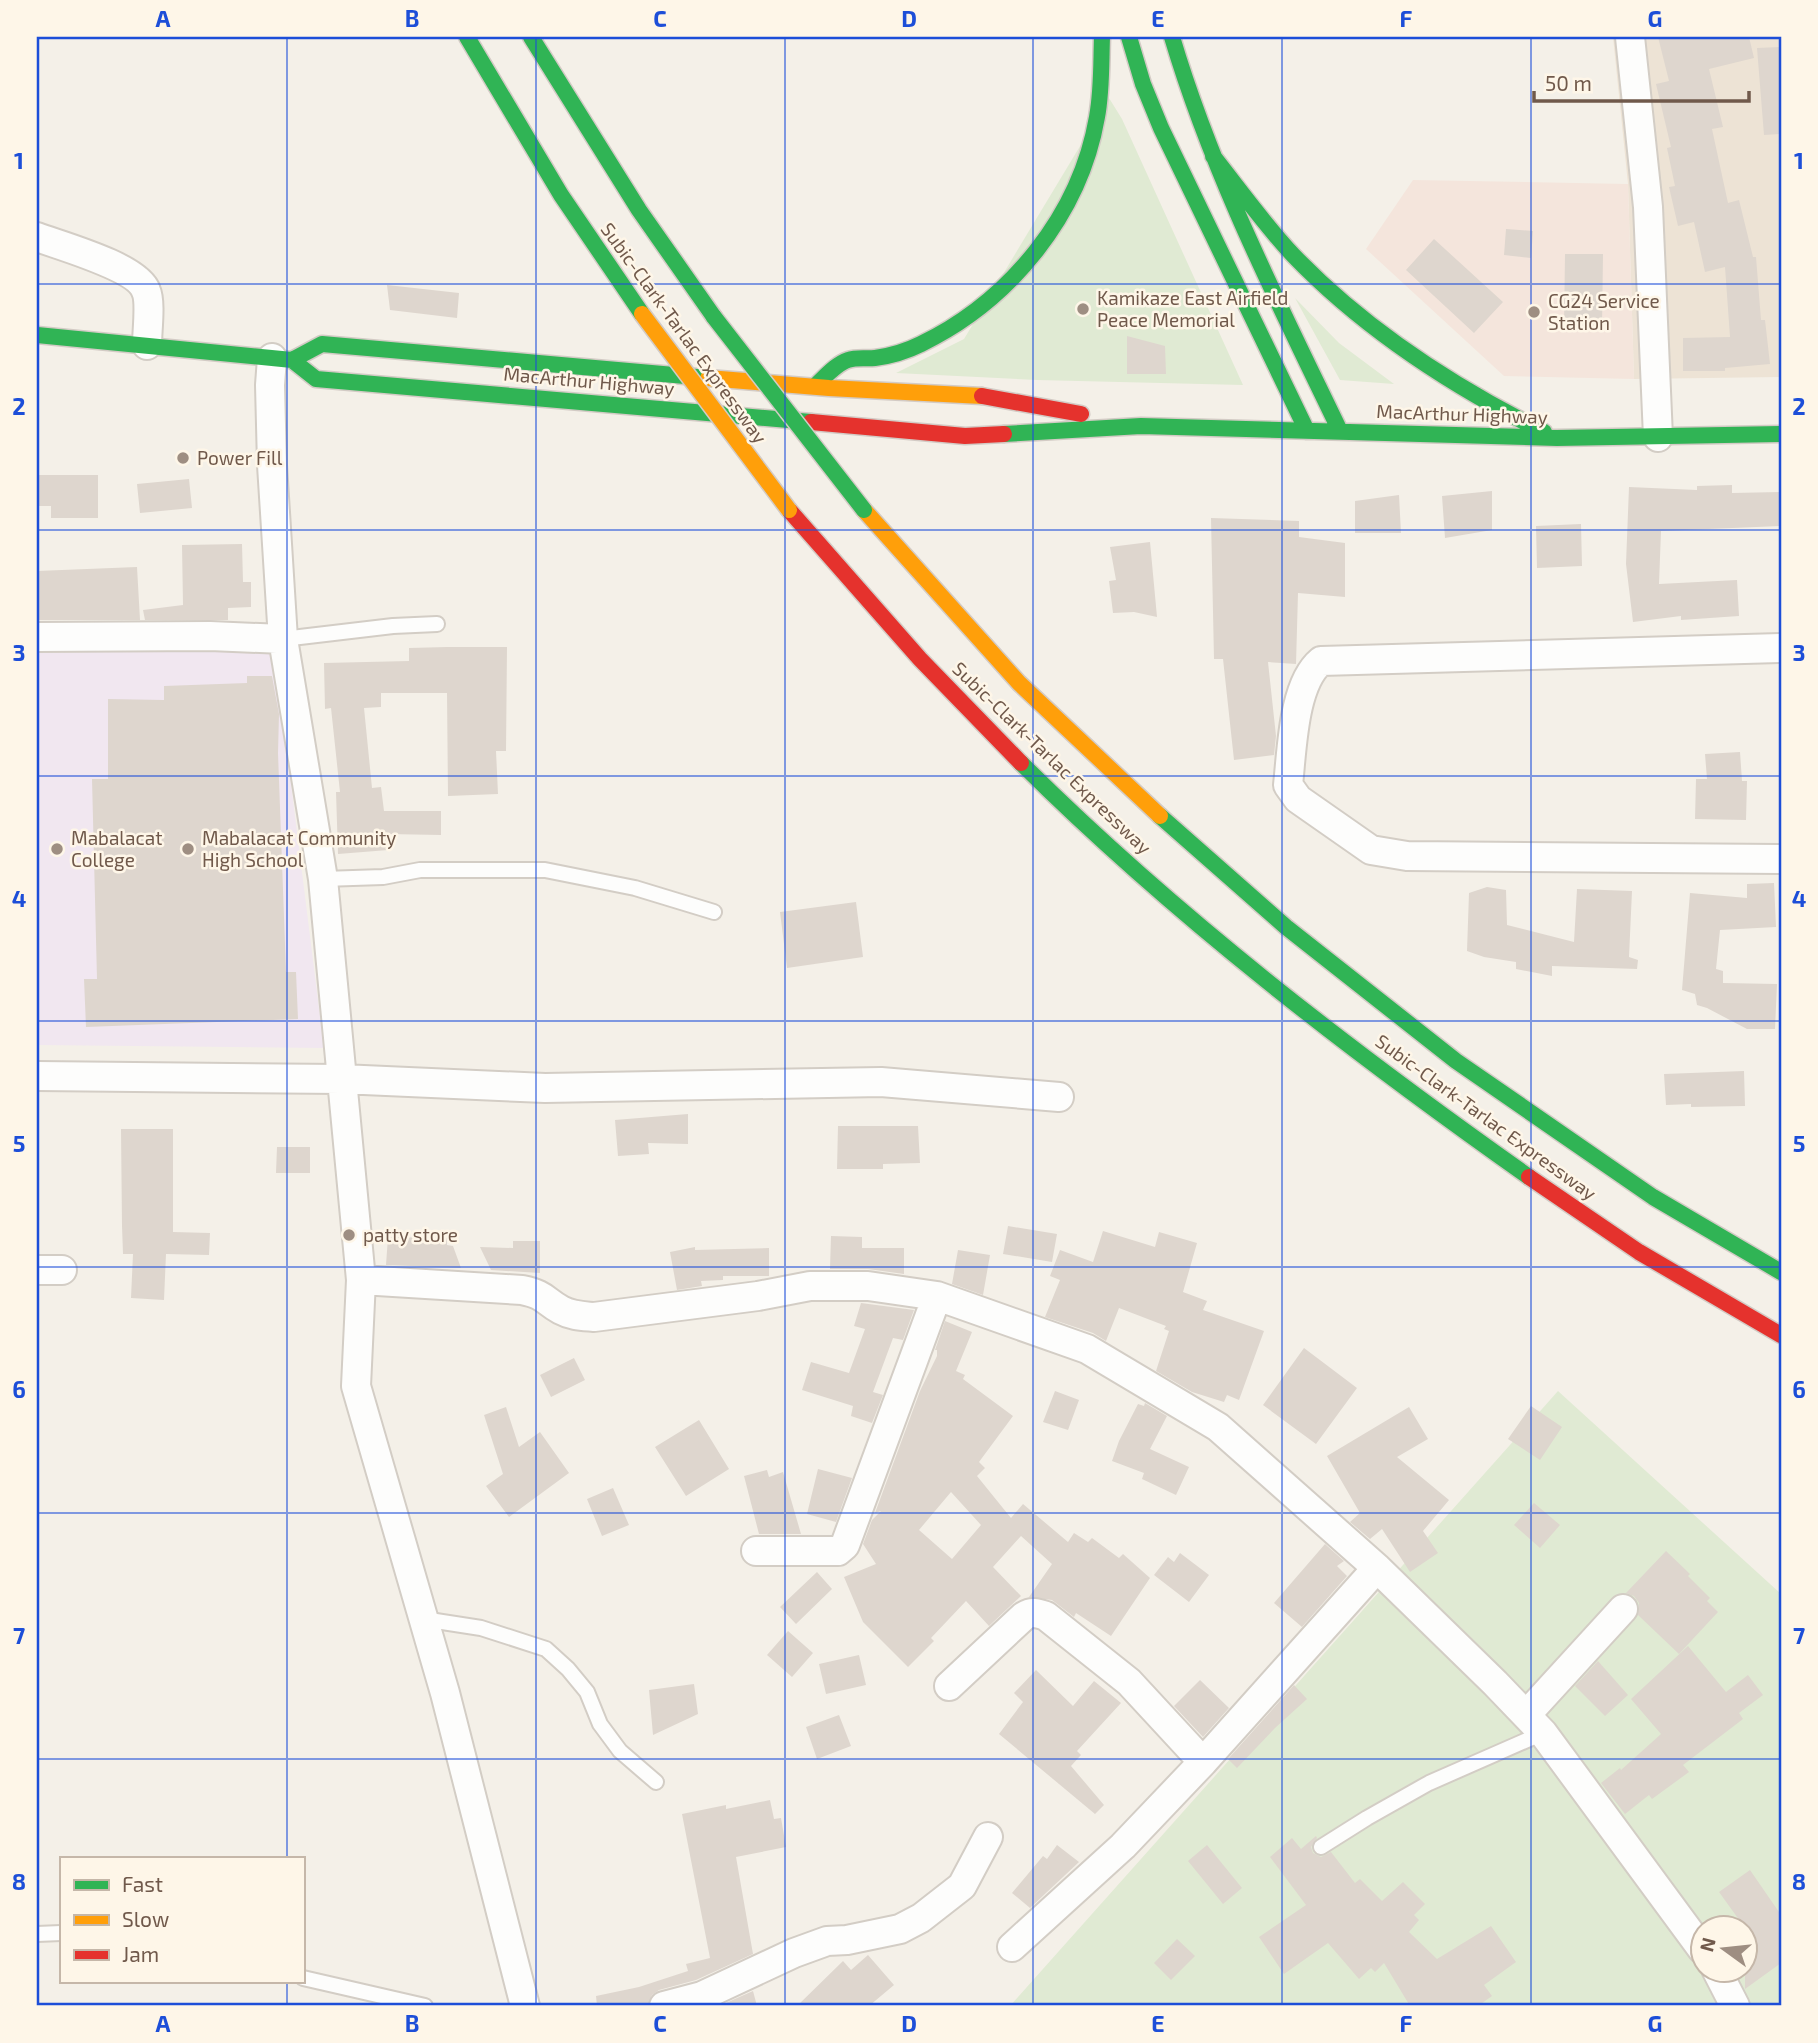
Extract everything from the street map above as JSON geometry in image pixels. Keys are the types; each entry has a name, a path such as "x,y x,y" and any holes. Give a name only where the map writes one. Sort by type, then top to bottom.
{"highway":[{"name":"Subic-Clark-Tarlac Expressway","path":"467,37 561,195 642,314 789,510 854,585 1013,755 1145,879 1227,949 1436,1111 1620,1240 1781,1335"},
{"name":"Subic-Clark-Tarlac Expressway","path":"531,37 639,210 714,317 864,510 1027,691 1146,804 1286,927 1456,1061 1653,1197 1781,1272"},
{"path":"815,386 848,360 896,353 943,332 992,298 1034,252 1064,208 1087,157 1096,126 1101,90 1102,37"},
{"path":"1129,37 1158,126 1202,211 1307,431"},
{"path":"1172,37 1213,156 1340,431"},
{"path":"1213,156 1276,235 1305,267 1339,298 1437,373 1509,415 1557,438"},
{"name":"MacArthur Highway","path":"37,335 282,359 316,379 965,436 1141,426 1557,438 1781,434"},
{"name":"MacArthur Highway","path":"282,359 322,344 815,386 976,395 1141,426"}],"street":[{"path":"1630,37 1648,206 1658,437"},
{"path":"37,237 122,269 138,278 147,292 147,345"},
{"path":"282,359 272,465 283,639 323,879 361,1280 356,1386 445,1693 525,2006"},
{"path":"37,637 210,636 283,639"},
{"path":"1781,648 1321,661 1311,668 1301,697 1287,785 1298,799 1371,850 1407,856 1781,859"},
{"path":"37,1076 341,1079 545,1088 881,1082 1059,1097"},
{"path":"361,1280 522,1290 540,1293 558,1309 570,1314 594,1317 758,1296 810,1286 868,1286 937,1296 1087,1349 1218,1427 1377,1568 1534,1724 1688,1929"},
{"path":"756,1551 838,1551 845,1545 937,1296"},
{"path":"1012,1947 1123,1846 1203,1762 1377,1568"},
{"path":"1534,1724 1623,1609"},
{"path":"949,1686 1024,1616 1037,1613 1046,1616 1129,1682 1203,1762"},
{"path":"664,2006 702,1996 794,1952 827,1941 847,1940 900,1929 921,1919 962,1886 988,1837"},
{"path":"1723,1983 1735,2006"}],"lane":[{"path":"283,639 393,626 437,624"},
{"path":"323,879 383,877 420,870 544,870 635,888 714,912"},
{"path":"424,1619 481,1628 546,1649 568,1668 587,1692 600,1724 620,1751 656,1782"},
{"path":"1321,1847 1367,1818 1534,1724"},
{"path":"37,1934 60,1933"},
{"path":"304,1978 425,2006"}],"shaded area":[{"path":"1613,37 1781,37 1781,379 1634,379 1628,184"},
{"name":"CG24 Service Station","path":"1413,180 1628,184 1634,379 1504,376 1366,249"},
{"name":"Mabalacat Community High School","path":"274,648 324,1048 37,1045 37,653"}],"green space":[{"path":"1109,98 1122,119 1243,385 1037,380 896,373 964,339"},
{"path":"1295,298 1339,343 1394,384 1340,380"},
{"path":"1558,1391 1781,1594 1781,2006 1010,2006"}],"building":[{"path":"1658,37 1749,37 1754,58 1709,69 1723,127 1712,129 1728,203 1739,200 1753,257 1756,257 1761,320 1765,320 1770,364 1725,368 1725,371 1683,371 1683,338 1730,337 1725,267 1705,272 1694,222 1678,226 1669,187 1675,186 1667,148 1671,147 1656,84 1669,81"},
{"path":"1781,47 1781,134 1764,135 1757,48"},
{"path":"1506,229 1533,231 1531,258 1504,255"},
{"path":"1434,239 1503,302 1474,333 1406,270"},
{"path":"1565,254 1603,254 1602,328 1564,328"},
{"path":"387,285 459,293 457,318 390,310"},
{"path":"1127,336 1165,346 1166,374 1127,374"},
{"path":"37,475 98,475 98,518 51,518 51,506 37,506"},
{"path":"189,479 192,508 140,513 137,484"},
{"path":"1732,485 1732,493 1781,492 1781,526 1661,531 1659,584 1737,580 1739,616 1681,620 1681,616 1633,622 1626,564 1629,487 1697,490 1697,486"},
{"path":"1492,491 1492,530 1445,538 1442,496"},
{"path":"1399,495 1401,533 1355,533 1355,501"},
{"path":"1211,518 1299,521 1299,537 1345,543 1345,597 1298,593 1296,664 1268,662 1276,736 1274,755 1234,760 1223,659 1214,659"},
{"path":"1581,524 1582,566 1537,568 1536,526"},
{"path":"1150,542 1157,617 1134,612 1113,613 1109,581 1116,580 1110,547"},
{"path":"242,544 243,582 251,582 251,607 228,608 228,620 145,620 143,610 183,605 182,545"},
{"path":"137,567 140,620 37,620 37,571"},
{"path":"507,647 506,751 496,751 498,794 448,796 447,693 381,693 381,707 364,708 372,788 381,787 384,811 441,811 441,835 387,834 388,850 338,854 336,792 340,792 331,708 325,709 324,663 409,661 409,648"},
{"name":"Mabalacat Community High School","path":"247,676 272,676 279,714 286,972 296,972 298,1019 86,1027 84,979 97,979 92,779 108,779 108,699 164,700 164,686 247,683"},
{"path":"1740,752 1742,781 1747,781 1746,820 1695,819 1696,779 1707,779 1705,754"},
{"path":"1774,883 1776,927 1720,930 1716,969 1723,971 1723,983 1777,984 1775,1029 1747,1029 1697,1005 1695,994 1682,990 1690,893 1747,898 1747,884"},
{"path":"1487,887 1506,890 1507,925 1574,942 1577,889 1632,891 1629,957 1638,960 1637,969 1552,966 1552,976 1516,969 1516,962 1484,957 1467,951 1469,893"},
{"path":"856,902 863,957 787,968 780,912"},
{"path":"1744,1071 1745,1106 1666,1105 1664,1074"},
{"path":"688,1114 688,1144 648,1143 649,1154 618,1156 615,1120"},
{"path":"838,1126 918,1126 920,1163 883,1164 883,1169 837,1169"},
{"path":"121,1129 173,1129 173,1232 210,1233 209,1255 166,1254 164,1300 131,1298 133,1254 123,1254"},
{"path":"277,1147 310,1147 310,1173 276,1173"},
{"path":"1008,1226 1057,1234 1052,1262 1003,1254"},
{"path":"1103,1231 1155,1247 1159,1232 1197,1243 1183,1292 1207,1301 1203,1310 1264,1331 1239,1400 1227,1395 1224,1402 1192,1392 1156,1371 1169,1331 1164,1329 1166,1326 1119,1308 1106,1341 1093,1333 1045,1317 1060,1280 1050,1276 1060,1250 1093,1262"},
{"path":"831,1236 862,1237 862,1248 904,1248 904,1274 868,1269 830,1269"},
{"path":"388,1237 447,1238 447,1245 453,1246 461,1268 386,1265"},
{"path":"513,1241 540,1241 540,1273 491,1270 480,1247 513,1248"},
{"path":"695,1247 695,1250 769,1248 769,1276 723,1276 723,1280 701,1281 702,1286 677,1290 670,1252"},
{"path":"958,1250 990,1255 983,1295 952,1284"},
{"path":"861,1303 914,1310 903,1340 893,1338 873,1392 883,1395 872,1423 851,1416 853,1406 802,1390 811,1362 849,1373 865,1329 854,1326"},
{"path":"945,1321 972,1332 956,1371 965,1375 963,1379 1013,1416 979,1462 985,1468 977,1476 1011,1518 1023,1504 1068,1542 1074,1533 1088,1542 1092,1538 1119,1558 1123,1554 1150,1578 1111,1636 1076,1613 1074,1617 1052,1600 1029,1597 1052,1564 1021,1536 993,1567 1021,1596 989,1626 966,1601 931,1638 934,1641 908,1667 863,1622 844,1577 876,1564 863,1544 872,1520 881,1511 875,1513 920,1391 937,1356 935,1350","holes":["951,1492 981,1525 952,1559 919,1530"]},
{"path":"1304,1348 1357,1388 1316,1444 1263,1405"},
{"path":"574,1358 585,1380 551,1397 540,1375"},
{"path":"1055,1391 1079,1400 1068,1430 1043,1422"},
{"path":"1145,1403 1167,1416 1150,1449 1189,1467 1176,1495 1142,1479 1144,1473 1112,1461 1138,1404 1144,1406"},
{"path":"1531,1406 1562,1427 1540,1460 1508,1439"},
{"path":"506,1407 519,1447 540,1432 569,1473 509,1517 486,1486 503,1474 484,1415"},
{"path":"1409,1407 1428,1439 1397,1457 1449,1500 1423,1531 1438,1553 1410,1572 1382,1529 1370,1539 1350,1522 1360,1513 1327,1456"},
{"path":"699,1420 729,1469 686,1496 655,1447"},
{"path":"818,1469 852,1478 836,1522 807,1514"},
{"path":"767,1470 769,1477 783,1472 801,1534 759,1534 744,1476"},
{"path":"613,1488 629,1525 602,1536 587,1499"},
{"path":"1534,1503 1560,1525 1540,1548 1514,1525"},
{"path":"1325,1544 1344,1561 1337,1566 1347,1576 1302,1627 1274,1603"},
{"path":"1666,1551 1690,1574 1688,1576 1710,1598 1707,1601 1718,1612 1679,1654 1638,1615 1639,1603 1634,1596 1626,1593"},
{"path":"1180,1553 1209,1575 1189,1602 1154,1575 1168,1557 1174,1562"},
{"path":"817,1572 832,1589 796,1624 780,1607"},
{"path":"788,1631 813,1653 792,1677 767,1655"},
{"path":"1688,1646 1726,1692 1748,1675 1763,1695 1739,1713 1743,1719 1683,1765 1689,1772 1652,1799 1649,1795 1625,1814 1601,1783 1620,1768 1621,1770 1661,1734 1631,1699"},
{"path":"859,1655 866,1685 826,1694 819,1664"},
{"path":"1598,1661 1628,1695 1605,1716 1575,1686"},
{"path":"1036,1670 1073,1706 1094,1681 1121,1703 1077,1751 1081,1755 1071,1766 1104,1805 1095,1814 999,1734 1023,1702 1014,1693"},
{"path":"1200,1680 1229,1708 1203,1737 1174,1706"},
{"path":"694,1684 698,1714 653,1735 649,1690"},
{"path":"1294,1685 1307,1699 1237,1768 1228,1759"},
{"path":"839,1715 851,1746 817,1759 806,1727"},
{"path":"770,1800 774,1819 781,1818 786,1847 736,1857 753,1954 696,1980 659,1990 652,1995 648,2006 597,2006 596,1996 639,1987 688,1971 686,1964 710,1958 682,1814"},
{"path":"1316,1836 1311,1847 1313,1853 1321,1857 1331,1852 1355,1883 1360,1879 1382,1901 1403,1882 1425,1904 1414,1915 1419,1920 1409,1932 1437,1959 1491,1926 1516,1962 1484,1985 1492,1996 1478,2006 1410,2006 1384,1963 1375,1972 1371,1968 1359,1979 1328,1943 1284,1974 1259,1937 1306,1905 1270,1857 1292,1838 1301,1849"},
{"path":"1057,1845 1079,1862 1030,1908 1012,1893 1043,1856 1047,1859"},
{"path":"1207,1845 1242,1888 1223,1904 1188,1861"},
{"path":"1750,1870 1781,1915 1781,1963 1758,1980 1758,1913 1734,1913 1719,1892"},
{"path":"1177,1939 1195,1956 1171,1980 1154,1963"},
{"path":"868,1955 894,1985 869,2006 797,2006 843,1961 851,1970"},
{"path":"753,1991 757,2006 719,2006"}],"traffic: fast":[{"path":"467,37 561,195 642,314"},
{"path":"531,37 639,210 714,317"},
{"path":"815,386 848,360 881,357 904,351 953,326 984,304 1036,251 1075,188 1088,153 1099,107 1102,37"},
{"path":"1129,37 1143,84 1161,128 1307,431"},
{"path":"1172,37 1188,88 1227,188 1270,286 1340,431"},
{"path":"1213,156 1282,243 1350,308 1443,376 1544,432"},
{"path":"714,317 864,510"},
{"path":"37,335 292,360 316,379 811,422"},
{"path":"292,360 322,344 708,378"},
{"path":"1004,434 1141,426 1557,438 1781,434"},
{"path":"1021,763 1080,820 1203,929 1331,1032 1529,1177"},
{"path":"1160,816 1286,927 1456,1061 1653,1197 1781,1272"}],"traffic: slow":[{"path":"642,314 789,510"},
{"path":"708,378 982,396"},
{"path":"864,510 1019,683 1160,816"}],"traffic: jam":[{"path":"982,396 1081,414"},
{"path":"811,422 965,436 1004,434"},
{"path":"789,510 920,659 1021,763"},
{"path":"1529,1177 1639,1252 1781,1335"}],"place":[{"name":"Kamikaze East Airfield Peace Memorial","path":"1083,309"},
{"name":"CG24 Service Station","path":"1534,312"},
{"name":"Power Fill","path":"183,458"},
{"name":"Mabalacat College","path":"57,849"},
{"name":"Mabalacat Community High School","path":"188,849"},
{"name":"patty store","path":"349,1235"}]}
